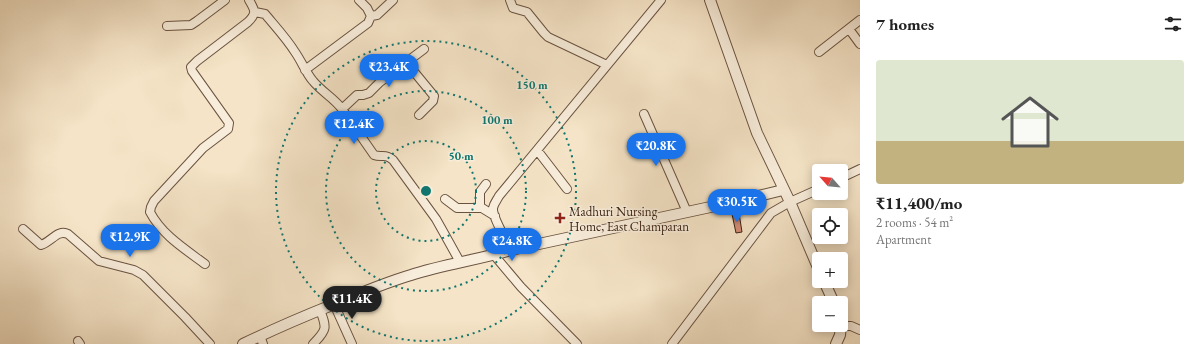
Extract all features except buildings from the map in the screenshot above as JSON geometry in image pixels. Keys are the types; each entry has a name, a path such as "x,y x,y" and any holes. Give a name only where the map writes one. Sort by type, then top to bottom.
{"street":[{"path":"167,26 191,25 225,0"},
{"path":"205,264 180,246 159,226 150,212 151,206 203,148 228,129 229,123 192,71 191,67 196,61 253,18 255,12 254,7 249,0"},
{"path":"305,70 368,23 371,16 367,8 359,0"},
{"path":"371,16 377,15 393,0"},
{"path":"510,0 513,8 527,12 548,37 607,65"},
{"path":"511,250 494,216 494,204 661,0"},
{"path":"710,0 757,132 790,202 812,254"},
{"path":"255,12 264,14 295,52 305,70 316,85 325,94 338,103 374,155 386,156 393,160 436,218 460,262"},
{"path":"819,52 860,20"},
{"path":"849,29 860,44"},
{"path":"342,109 357,94 363,95 368,93 380,82 424,49"},
{"path":"406,62 434,96 433,101 419,115"},
{"path":"644,114 687,212"},
{"path":"537,150 567,189"},
{"path":"848,174 860,168"},
{"path":"480,208 479,196 486,184"},
{"path":"243,344 262,340 320,310 361,292 410,275 511,250 784,190"},
{"path":"672,344 771,213 812,192"},
{"path":"445,198 457,208 480,208 494,216"},
{"path":"23,229 41,245 46,244 64,232 99,261 139,272 210,344"},
{"path":"494,255 520,287 577,344"},
{"path":"334,304 352,344"},
{"path":"313,344 322,335 324,330 325,322 320,310"},
{"path":"848,326 859,327"},
{"path":"836,344 840,332"}],"place":[{"name":"Madhuri Nursing Home, East Champaran","path":"560,218"}]}
